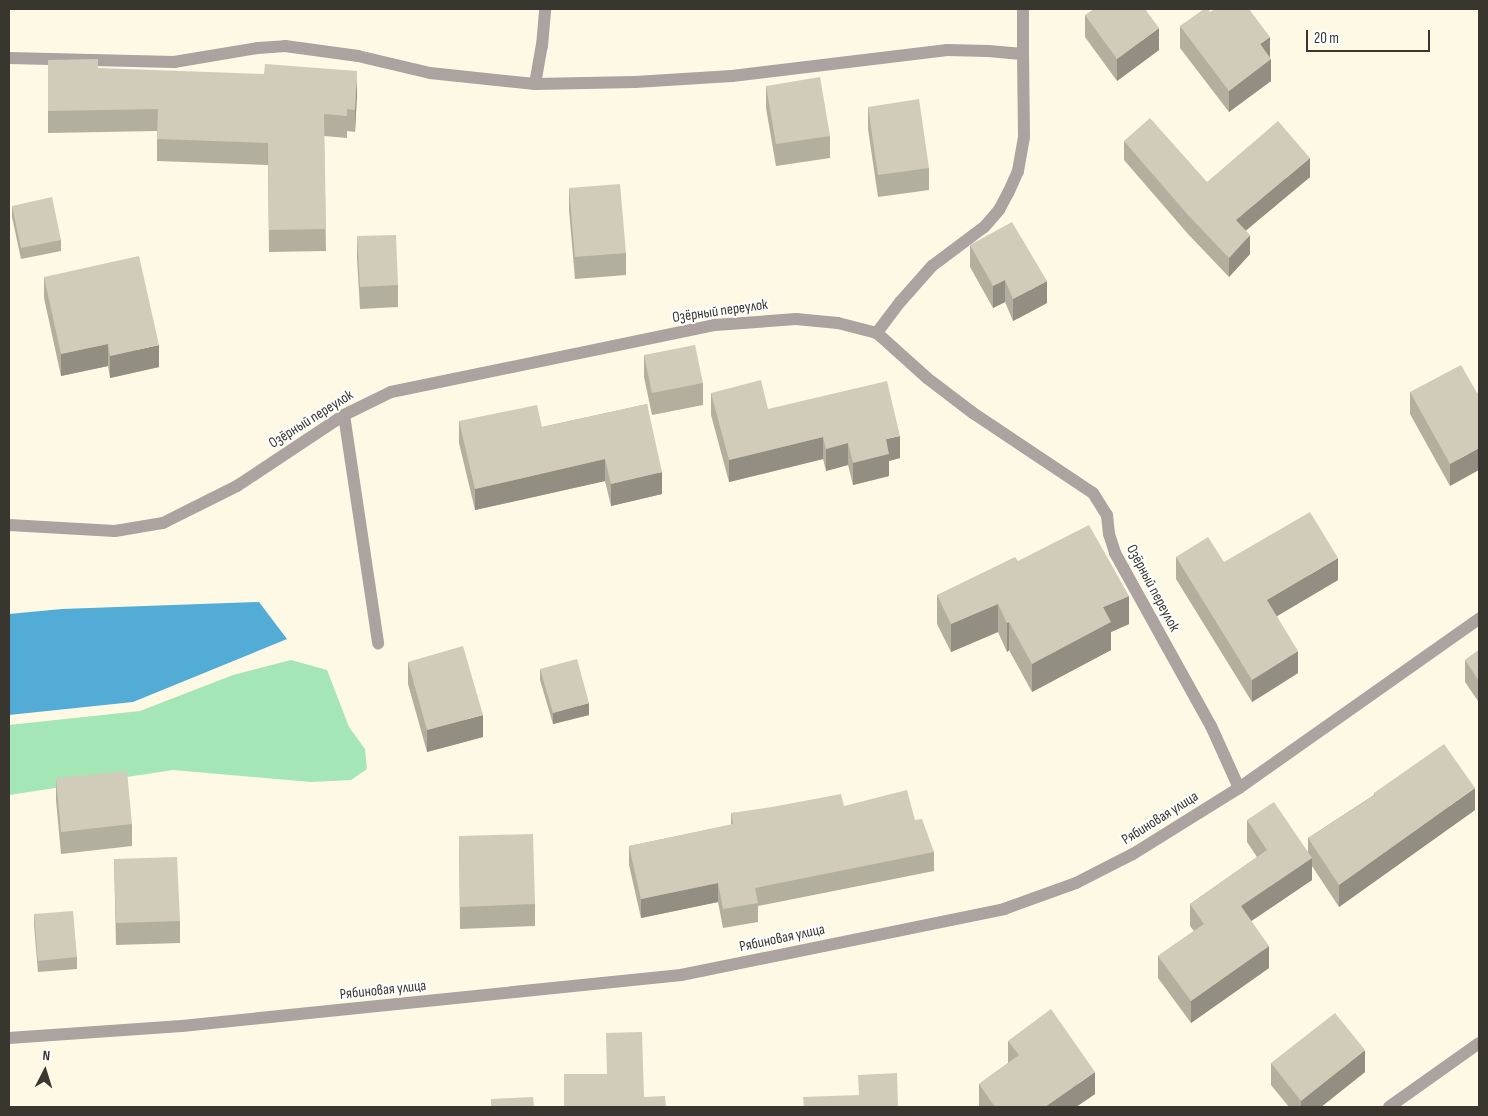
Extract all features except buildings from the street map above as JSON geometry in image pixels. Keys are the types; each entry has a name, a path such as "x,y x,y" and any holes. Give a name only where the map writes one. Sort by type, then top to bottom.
{"street":[{"path":"535,84 542,46 545,9"},
{"path":"877,333 932,266 984,227 999,210 1018,171 1024,137 1023,9"},
{"path":"9,58 174,62 258,48 285,46 358,56 430,73 535,84 635,82 732,76 947,50 1023,54"},
{"name":"Озёрный переулок","path":"9,526 115,531 163,522 237,486 344,415 392,392 715,325 760,320 804,319 838,323 877,333 927,378 973,413 1093,493 1107,515 1108,534 1115,553 1211,726 1239,788"},
{"path":"344,415 378,643"},
{"name":"Рябиновая улица","path":"9,1038 182,1026 681,975 1004,909 1076,883 1133,854 1239,788 1479,619"},
{"path":"1389,1107 1479,1043"}],"green space":[{"path":"291,660 327,670 349,727 365,749 367,769 351,780 311,782 173,770 9,795 9,725 140,711 233,675"}],"water":[{"path":"259,602 287,639 133,702 9,715 9,614 62,609"}]}
